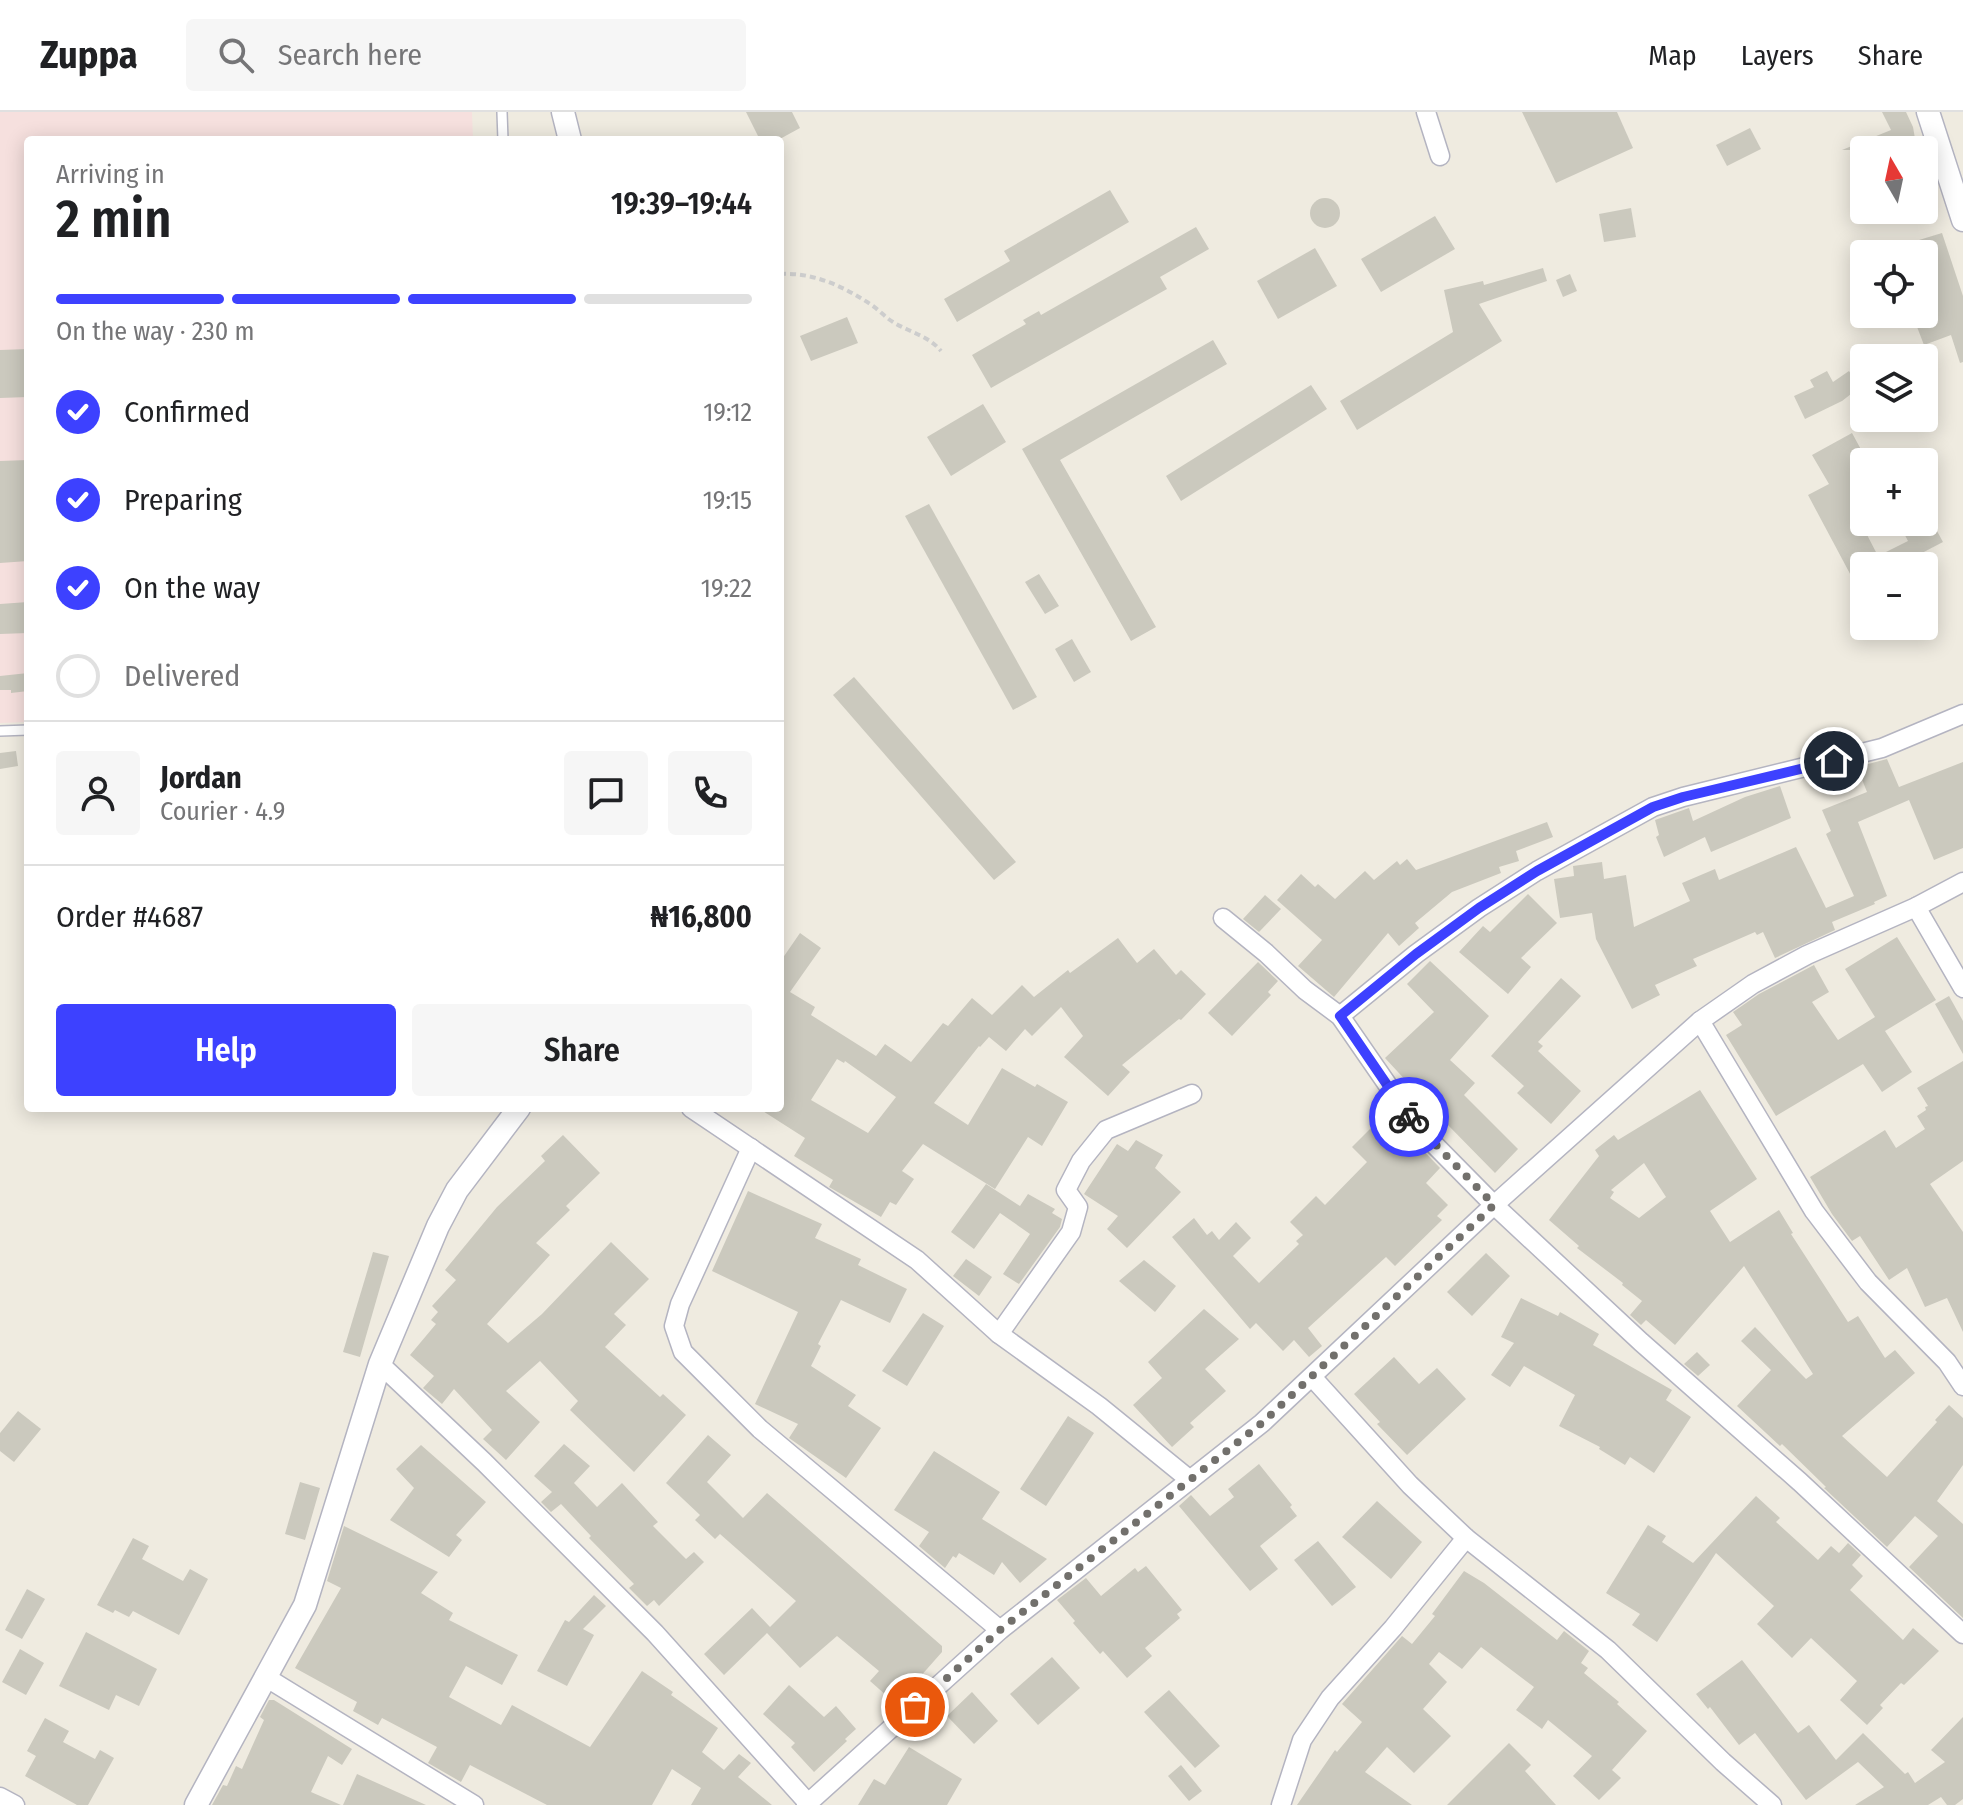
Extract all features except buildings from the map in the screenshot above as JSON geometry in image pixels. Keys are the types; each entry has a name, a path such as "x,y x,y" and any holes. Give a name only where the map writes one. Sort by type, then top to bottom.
{"street":[{"path":"563,112 569,136"},
{"path":"1426,112 1440,156"},
{"path":"1928,112 1963,220"},
{"path":"1340,1016 1479,908 1537,871 1653,807 1882,748 1963,714"},
{"path":"380,1364 484,1462 655,1633 807,1804 1000,1630 1262,1423 1494,1205 1700,1021 1753,984 1807,955 1916,907 1963,882"},
{"path":"1916,907 1963,988"},
{"path":"1223,918 1305,990 1340,1016 1416,1126 1494,1205 1963,1634"},
{"path":"1700,1021 1814,1211 1868,1282 1947,1362 1963,1386"},
{"path":"999,1334 1071,1232 1078,1207 1066,1190 1089,1150 1106,1130 1192,1094"},
{"path":"196,1805 305,1605 380,1364 438,1226 457,1190 516,1112"},
{"path":"697,1112 917,1260 999,1334 1099,1406 1190,1480"},
{"path":"751,1148 680,1304 674,1326 683,1352 760,1429 1000,1630"},
{"path":"1313,1378 1410,1485 1466,1538 1608,1650 1723,1762 1772,1805"},
{"path":"1281,1805 1302,1740 1330,1698 1393,1628 1466,1538"},
{"path":"267,1678 474,1805"},
{"path":"0,1797 15,1805"}],"lane":[{"path":"502,112 503,136"},
{"path":"0,731 24,730"}],"path":[{"path":"784,274 800,273 826,280 874,307 891,321 936,344 941,351"}],"shaded area":[{"path":"0,112 472,112 473,136 24,136 24,722 0,723"}],"way so far":[{"path":"915,1707 1000,1630 1262,1423 1494,1205 1409,1117"}],"route":[{"path":"1409,1117 1340,1016 1479,908 1537,871 1653,807 1834,761"}]}
